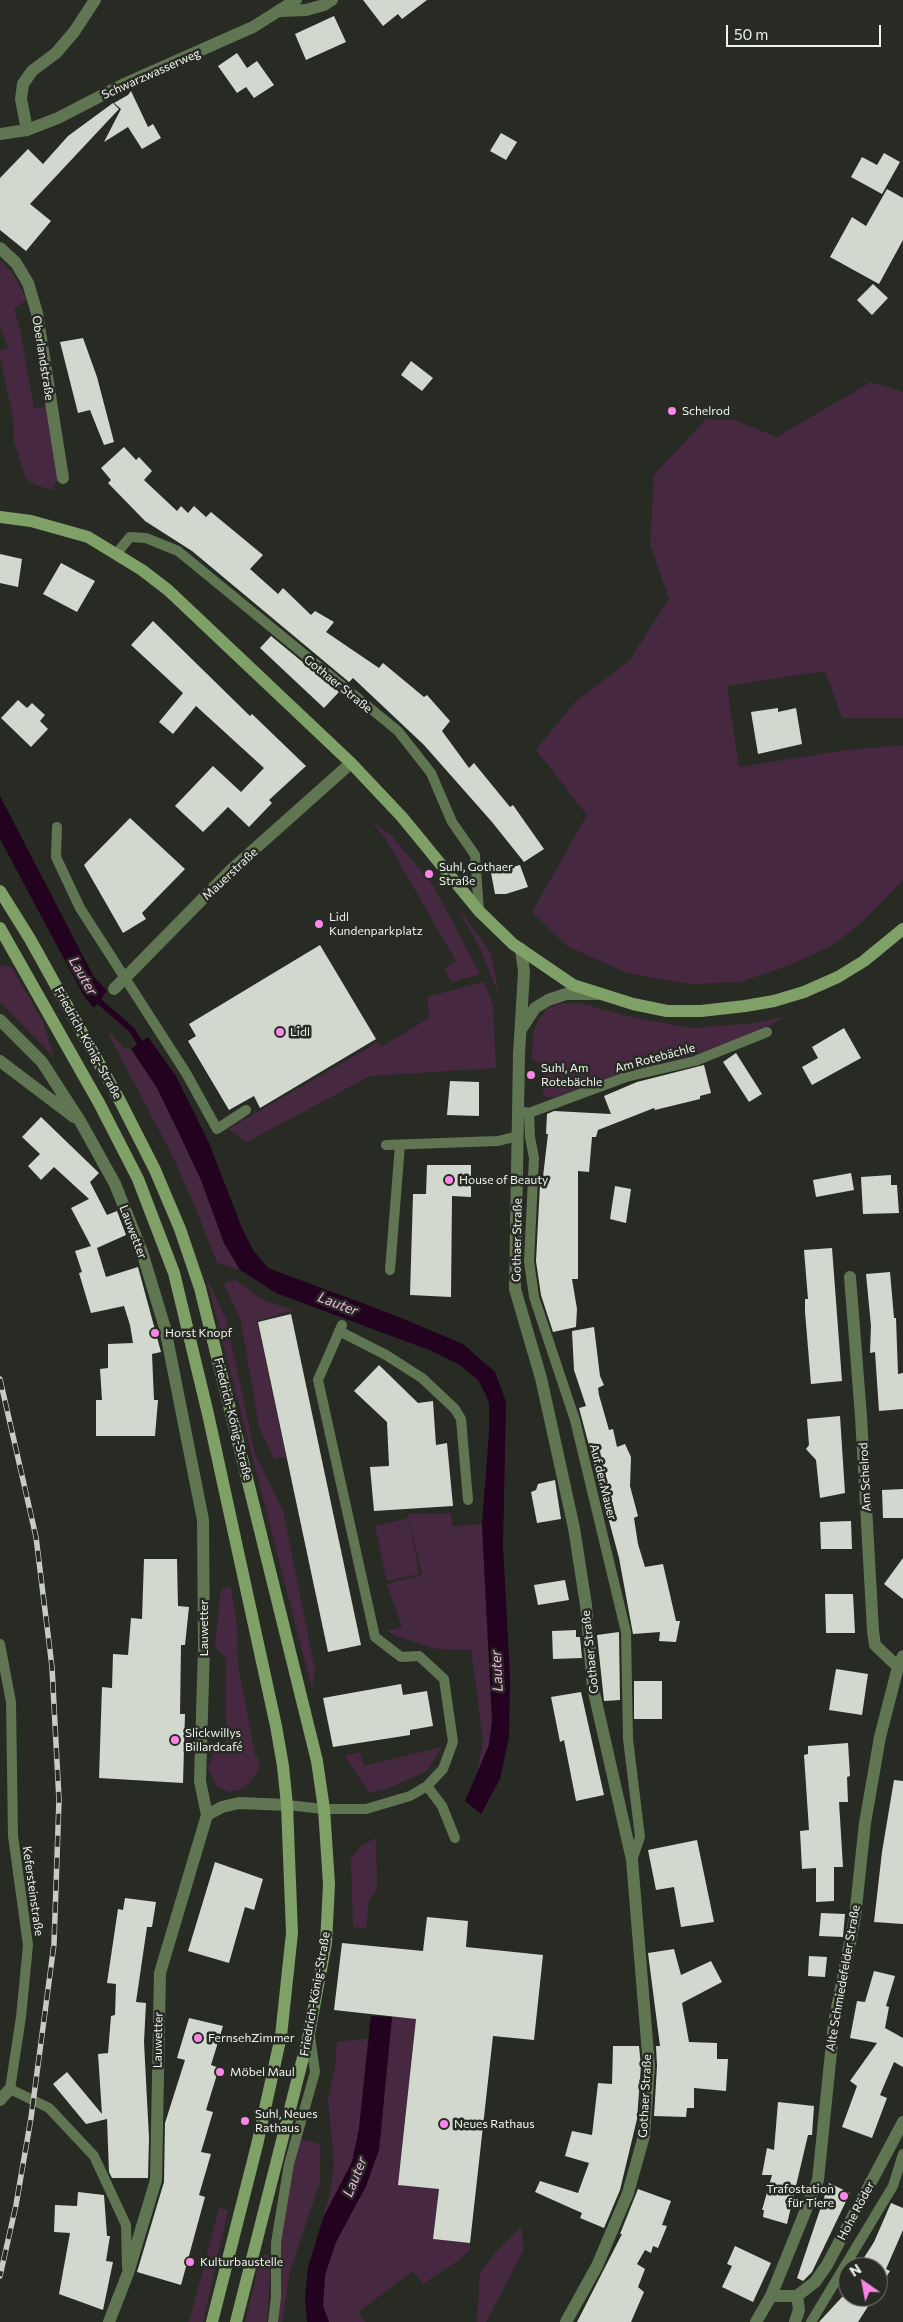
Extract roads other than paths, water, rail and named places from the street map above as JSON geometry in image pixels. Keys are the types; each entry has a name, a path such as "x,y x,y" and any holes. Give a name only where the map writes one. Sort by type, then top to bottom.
{"main road":[{"path":"0,517 31,521 69,530 88,537 118,553 168,590 351,763 402,817 479,911 521,950 573,985 633,1004 667,1011 701,1011 774,1001 804,992 838,977 900,936"},
{"name":"Friedrich-König-Straße","path":"0,891 30,939 120,1101 155,1170 180,1229 202,1297 306,1710 317,1761 324,1809 329,1904 326,1943 310,2034 236,2322"},
{"name":"Friedrich-König-Straße","path":"2,935 99,1103 125,1153 154,1218 174,1273 208,1414 276,1726 287,1805 292,1933 281,2036 257,2145 212,2322"}],"street":[{"path":"27,130 21,99 23,84 32,71 56,53 74,32 95,0"},
{"name":"Schwarzwasserweg","path":"0,134 27,130 58,118 122,85 217,45 280,11 296,0"},
{"path":"280,11 306,10 324,5 332,0"},
{"name":"Oberlandstraße","path":"0,248 16,263 28,283 37,313 62,478"},
{"name":"Mauerstraße","path":"114,989 232,870 351,763"},
{"name":"Gothaer Straße","path":"521,950 524,972 519,1054 525,1112 518,1142 515,1289 541,1378 574,1528 586,1605 592,1688 632,1860 649,2066 644,2136 628,2193 597,2266 566,2322"},
{"name":"Gothaer Straße","path":"522,1028 535,1008 548,1000 566,994 597,994"},
{"name":"Lauwetter","path":"0,1020 42,1062 80,1121 115,1184 142,1252 165,1328 203,1520 204,1647 200,1781 207,1815 160,1973 156,2180 128,2273 109,2322"},
{"path":"0,1061 80,1121"},
{"name":"Am Schelrod","path":"850,1277 862,1416 873,1631 875,1645 900,1661"},
{"name":"Alte Schmiedefelder Straße","path":"756,2322 771,2296 818,2180 834,2023 855,1917 865,1823 880,1737 900,1661"},
{"path":"207,1815 222,1807 239,1803 287,1805"},
{"path":"0,2100 10,2089"},
{"name":"Hohe Röder","path":"797,2296 815,2282 827,2265 903,2122"},
{"path":"771,2296 797,2296 799,2310 795,2322"}],"lane":[{"name":"Gothaer Straße","path":"118,553 130,537 146,538 178,551 398,731 431,773 452,822 475,856 479,911"},
{"path":"57,827 56,857 80,908 186,1073 217,1129 246,1110"},
{"name":"Am Rotebächle","path":"525,1112 626,1077 695,1061 767,1032"},
{"name":"Auf der Mauer","path":"525,1112 534,1158 529,1261 534,1298 575,1420 626,1632 628,1739 640,1838 632,1860"},
{"path":"386,1146 498,1141 518,1142"},
{"path":"390,1270 400,1145"},
{"path":"287,1805 324,1809 366,1808 410,1796 426,1786 443,1769 453,1742 444,1679 419,1656 401,1657 375,1637 318,1380 340,1328 422,1378 455,1408 461,1420 468,1500"},
{"name":"Kefersteinstraße","path":"0,1644 11,1702 13,1836 28,1945 21,2017 10,2089"},
{"path":"426,1786 442,1806 456,1838"},
{"path":"273,2322 276,2297 276,2243 289,2164 315,2072 310,2034"},
{"path":"10,2089 49,2108 94,2156 126,2225 128,2273"},
{"name":"Hohe Röder","path":"811,2322 893,2186 903,2154"}],"water":[{"path":"0,796 94,977 107,991 94,1008 84,996 0,839"},
{"path":"148,1037 176,1076 209,1143 242,1228 253,1250 268,1268 394,1315 463,1344 495,1372 506,1402 503,1546 510,1677 509,1737 500,1779 481,1814 465,1801 489,1745 492,1721 482,1524 489,1433 489,1403 486,1395 478,1380 460,1365 432,1351 276,1293 240,1270 224,1243 201,1180 157,1088 131,1049"},
{"path":"371,2016 392,2017 379,2150 366,2186 336,2242 325,2275 323,2306 329,2322 307,2322 305,2298 308,2268 323,2218 352,2162 359,2129"}],"waterway":[{"name":"Lauter","path":"94,997 132,1030 143,1049"}],"railway":[{"path":"0,1379 36,1537 52,1667 59,1800 54,1944 31,2118 16,2205 0,2276"}],"place":[{"name":"Schelrod","path":"672,411"},
{"name":"Suhl, Gothaer Straße","path":"429,874"},
{"name":"Lidl Kundenparkplatz","path":"319,924"},
{"name":"Lidl","path":"280,1032"},
{"name":"Suhl, Am Rotebächle","path":"531,1075"},
{"name":"House of Beauty","path":"449,1180"},
{"name":"Horst Knopf","path":"155,1333"},
{"name":"Slickwillys Billardcafé","path":"175,1740"},
{"name":"FernsehZimmer","path":"198,2038"},
{"name":"Möbel Maul","path":"220,2072"},
{"name":"Suhl, Neues Rathaus","path":"245,2121"},
{"name":"Neues Rathaus","path":"444,2124"},
{"name":"Trafostation für Tiere","path":"844,2196"},
{"name":"Kulturbaustelle","path":"190,2262"}]}
